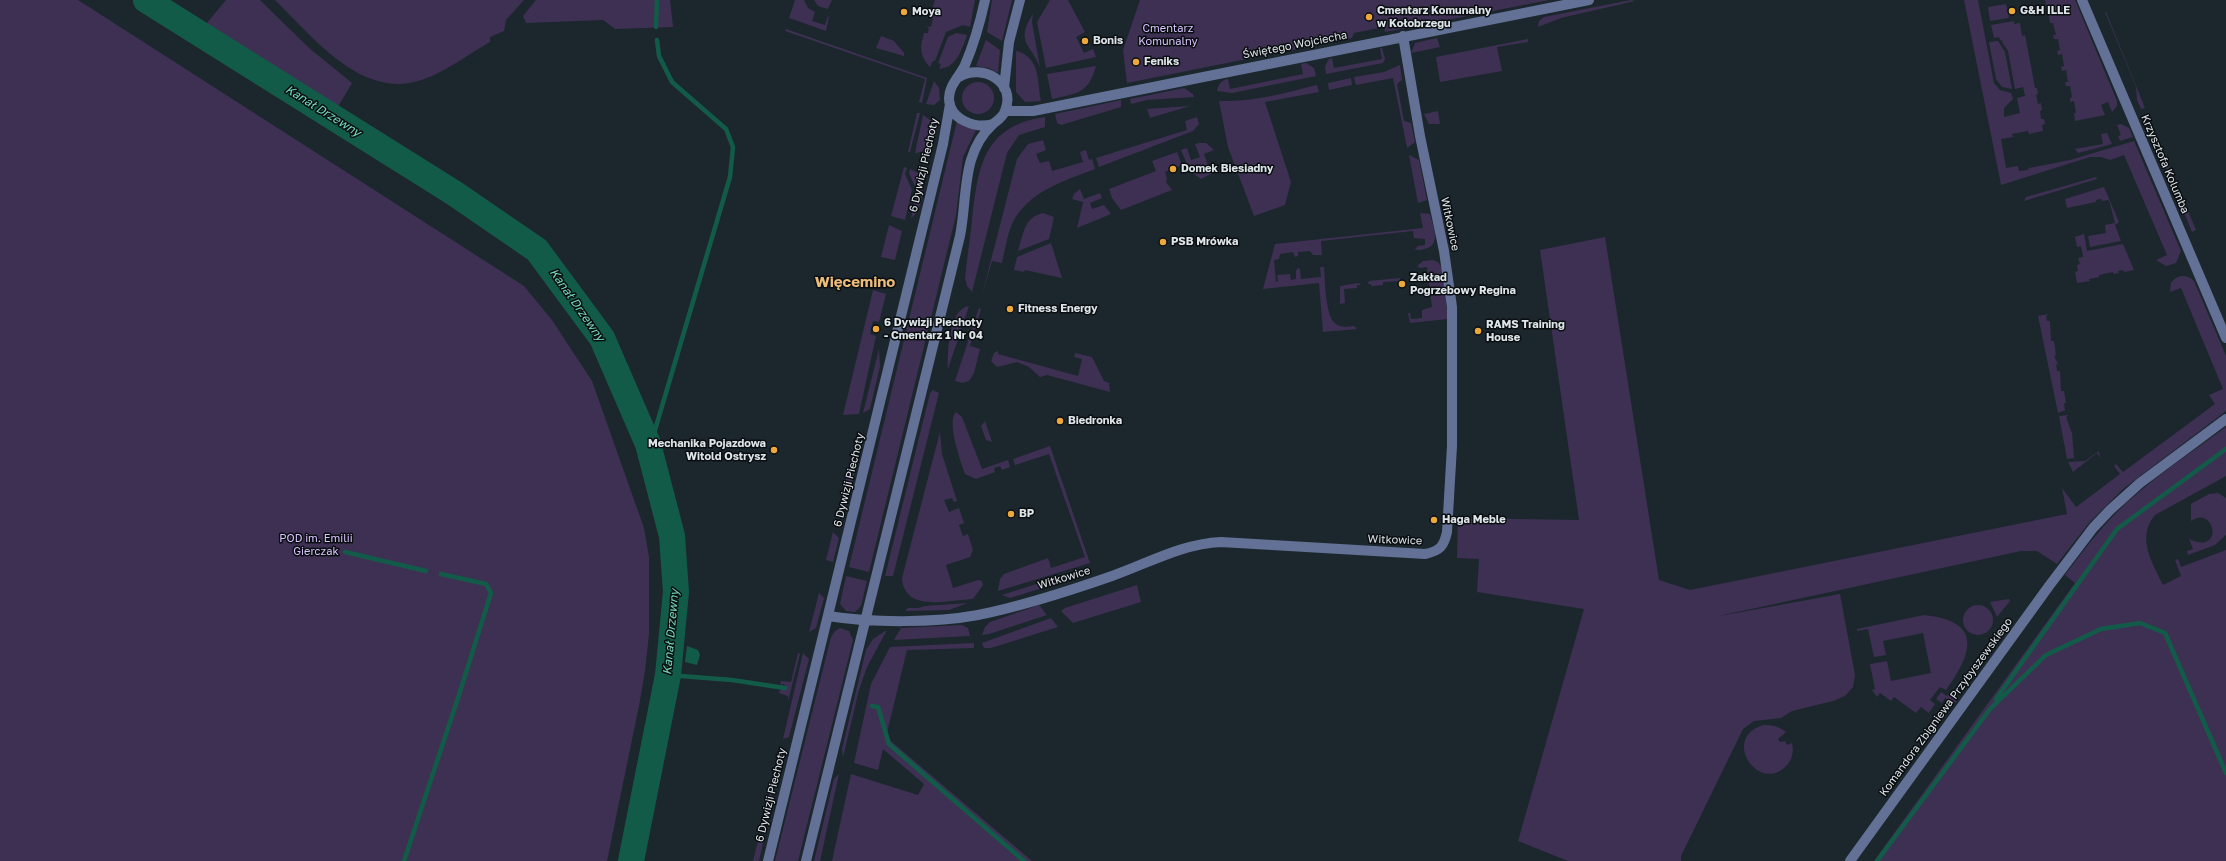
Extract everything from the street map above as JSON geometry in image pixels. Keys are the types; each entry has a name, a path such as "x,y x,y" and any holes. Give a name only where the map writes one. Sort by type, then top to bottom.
{"street":[{"name":"6 Dywizji Piechoty","path":"768,861 943,144 950,104 950,91 959,77 977,34 985,0"},
{"path":"1004,88 1010,42 1020,0"},
{"name":"Świętego Wojciecha","path":"1005,111 1032,111 1589,0"},
{"name":"Krzysztofa Kolumba","path":"2082,0 2226,338"},
{"name":"Witkowice","path":"865,621 946,619 978,615 1103,579 1187,546 1202,543 1221,542 1425,554 1437,551 1445,544 1452,446 1452,307 1444,251 1420,136 1403,36"},
{"path":"806,861 963,223 971,160 980,142 1005,111 1008,99 1004,88 994,76 981,72 970,72 959,77"},
{"name":"6 Dywizji Piechoty","path":"950,104 957,115 968,123 980,126 993,124"},
{"name":"Komandora Zbigniewa Przybyszewskiego","path":"1850,861 2062,568 2110,510 2140,483 2226,419"},
{"path":"828,616 865,621"}],"green space":[{"name":"POD im. Emilii Gierczak","path":"0,0 78,0 524,286 552,320 592,381 644,528 649,557 649,634 645,671 607,861 0,861"},
{"path":"226,0 260,0 309,48 352,83 339,105 333,109 324,106 201,30"},
{"path":"275,0 524,0 506,20 504,31 490,37 490,42 436,74 418,81 397,84 376,81 357,72 339,60 321,46"},
{"path":"536,0 670,0 673,27 615,29 603,20 526,23 523,16"},
{"path":"795,0 804,0 808,8 815,12 812,21 825,25 828,16 829,17 826,31 789,18"},
{"path":"814,0 832,0 828,9 818,6"},
{"path":"935,0 975,0 970,27 963,25 946,32 935,61 933,61 930,67 922,55 921,47 924,33 928,33 929,28 926,26 931,27 933,19 929,18"},
{"path":"992,0 1012,0 1002,41 987,32"},
{"path":"1050,0 1068,0 1085,32 1076,37 1084,53 1093,49 1096,57 1046,68 1037,22"},
{"name":"Cmentarz Komunalny","path":"1140,0 1549,0 1385,32 1384,27 1354,33 1352,38 1127,83 1123,50"},
{"path":"1631,0 1635,1 1561,18 1538,27 1539,21 1544,17"},
{"path":"1964,0 1978,0 1994,83 2000,90 2011,93 2013,99 2004,108 2004,117 2020,113 2017,98 2025,96 2023,87 2015,89 2008,51 2002,42 2003,40 2001,41 1999,37 1994,38 1991,25 2014,21 2014,24 2020,23 2022,36 2025,35 2035,88 2037,88 2038,94 2036,95 2038,104 2041,103 2041,119 2044,119 2045,124 2042,125 2043,131 2029,134 2028,131 2012,134 2013,137 2001,139 2006,168 2018,166 2019,171 2028,170 2029,168 2070,160 2134,141 2181,251 2176,263 2166,266 2156,260 2167,255 2124,155 2110,160 2101,157 2090,157 2001,185"},
{"path":"2045,0 2075,0 2117,101 2117,106 2112,112 2108,102 2101,105 2105,115 2075,121 2074,113 2076,113 2074,101 2070,102 2070,98 2072,97 2070,86 2066,86 2065,82 2068,82 2066,70 2062,71 2061,67 2064,66 2062,54 2058,55 2057,51 2060,50 2058,39 2054,39 2053,35 2056,35 2053,23 2050,23"},
{"path":"2006,4 2009,18 1990,21 1988,7"},
{"path":"2105,12 2145,108 2141,109 2137,100 2136,87"},
{"path":"1033,14 1032,22 1040,68 1037,60 1026,43 1025,38 1025,31"},
{"path":"786,29 927,78 922,103 919,102 925,79 785,31"},
{"path":"956,33 967,35 958,57 950,65 939,69 941,64 938,63 948,37"},
{"path":"881,36 894,41 904,53 904,56 876,48"},
{"path":"1437,38 1440,47 1411,53 1415,43"},
{"path":"1528,39 1528,42 1497,47 1502,71 1440,82 1436,57"},
{"path":"986,40 1000,50 998,73 989,68 976,66"},
{"path":"1998,41 2005,52 2012,89 2002,87 1996,79 1989,42"},
{"path":"1380,48 1382,48 1385,59 1383,63 1326,74 1325,66 1329,59 1332,58 1334,68 1382,59"},
{"path":"1016,51 1024,54 1034,64 1038,78 1041,101 1025,102 1016,92"},
{"path":"1306,63 1314,68 1316,76 1232,93 1217,91 1220,83 1223,80 1228,79 1230,89 1303,74 1301,64"},
{"path":"1400,65 1402,80 1397,84 1404,121 1411,123 1415,142 1407,148 1393,78 1356,85 1354,77 1384,72"},
{"path":"1096,66 1089,82 1081,91 1052,99 1047,74"},
{"path":"1351,78 1352,85 1329,90 1328,83"},
{"path":"934,81 939,88 940,100 934,105 926,104"},
{"path":"975,82 981,82 991,89 994,98 993,104 987,111 981,114 975,114 965,107 962,101 962,95 969,85"},
{"path":"1317,85 1319,92 1265,102 1291,182 1285,205 1254,216 1228,147 1219,101 1257,98"},
{"path":"1184,88 1193,94 1194,97 1147,100 1131,104 1130,99"},
{"path":"1121,100 1121,107 1061,125 1057,123 1055,114"},
{"path":"1190,106 1150,118 1147,109"},
{"path":"1438,111 1440,124 1429,124 1424,114"},
{"path":"917,113 920,113 910,152 908,152"},
{"path":"923,115 936,124 937,130 935,140 925,150 915,153"},
{"path":"1045,117 1045,127 1019,135 1007,153 972,292 967,286 965,278 974,201 981,166 996,140 1008,129 1024,122"},
{"path":"1197,117 1199,124 1193,131 1099,167 1096,158 1187,130 1185,121"},
{"path":"957,121 965,127 976,130 963,157 956,215 869,572 849,567"},
{"path":"2121,124 2129,128 2133,137 2120,141 2118,136 2121,135 2117,125"},
{"path":"2107,133 2112,144 2078,153 2075,149 2103,144 2101,134"},
{"path":"1043,140 1046,150 1036,154 1040,163 1049,161 1052,171 1083,162 1080,152 1086,150 1089,160 1092,159 1095,169 1059,183 1037,195 1027,203 1012,224 1007,238 1002,263 992,261 982,295 1017,159 1028,144"},
{"path":"1206,143 1214,150 1204,154 1211,174 1201,179 1190,171 1181,150 1187,148 1191,160 1200,157 1195,144"},
{"path":"2161,147 2196,230 2192,232 2159,151"},
{"path":"1177,152 1182,165 1165,172 1167,179 1166,182 1172,190 1121,210 1112,198 1109,189 1156,171 1152,161"},
{"path":"1409,155 1419,160 1427,200 1418,203"},
{"path":"904,167 907,168 905,174 912,190 905,220 891,216"},
{"path":"910,169 920,174 923,185 922,198 918,210 911,218 917,191 909,173"},
{"path":"2096,177 2097,179 2024,201 2026,197"},
{"path":"2104,187 2119,222 2115,225 2121,241 2090,247 2088,236 2106,233 2105,225 2115,223 2109,200 2102,201 2101,199 2096,200 2096,202 2067,208 2065,199"},
{"path":"1080,189 1084,199 1100,193 1102,198 1090,203 1092,209 1104,205 1111,214 1077,228 1083,202 1072,199 1074,194"},
{"path":"1043,213 1054,217 1049,239 1018,251 1023,233 1028,223 1032,218"},
{"path":"1420,213 1430,214 1435,235 1433,244 1424,249 1415,249 1418,246 1425,245 1425,239 1414,238 1413,231 1321,241 1322,255 1313,255 1310,251 1298,252 1298,256 1295,257 1293,252 1280,254 1279,259 1274,260 1276,282 1278,281 1277,275 1290,274 1291,280 1296,279 1296,271 1298,268 1300,269 1301,279 1321,277 1320,267 1324,267 1326,298 1332,320 1340,326 1354,326 1357,329 1323,332 1319,283 1263,289 1275,244 1423,228"},
{"path":"889,225 902,231 895,260 881,257"},
{"path":"2084,234 2087,251 2123,244 2134,270 2124,272 2123,270 2118,271 2119,273 2113,274 2113,272 2099,275 2099,277 2089,279 2090,281 2077,283 2075,272 2078,271 2077,265 2080,264 2078,258 2083,257 2081,246 2077,247 2075,237"},
{"path":"1605,237 1659,580 1690,590 2067,514 2062,488 2076,507 2120,474 2114,466 2116,464 2123,472 2215,404 2209,395 2223,389 2181,288 2170,292 2171,283 2173,280 2182,276 2188,277 2194,281 2226,356 2226,411 2123,489 2088,524 2057,564 2037,551 2021,551 1714,617 1840,594 1855,675 1853,687 1845,696 1833,701 1792,711 1781,718 1754,721 1743,729 1681,856 1681,861 1568,861 1518,841 1584,609 1477,592 1479,559 1457,558 1458,518 1579,520 1540,250"},
{"path":"1051,243 1062,278 1025,270 1024,272 1014,270 1017,257"},
{"path":"1433,260 1438,262 1442,268 1448,319 1410,323 1408,313 1410,313 1411,319 1422,318 1422,310 1432,307 1427,267 1420,268 1417,266 1423,261"},
{"path":"1400,278 1401,281 1383,282 1383,285 1371,286 1371,284 1368,284 1369,281"},
{"path":"1359,283 1361,285 1357,285 1357,288 1344,289 1345,303 1340,304 1340,286"},
{"path":"873,290 886,294 879,322 873,321 870,334 876,336 859,414 843,415"},
{"path":"969,306 948,369 949,343 953,323 962,309"},
{"path":"979,308 981,309 970,346 980,349 974,373 969,381 962,383 955,381"},
{"path":"2049,314 2046,316 2047,321 2050,321 2051,341 2054,341 2056,355 2054,356 2058,364 2056,365 2057,371 2060,371 2061,391 2064,391 2066,403 2064,403 2065,410 2068,409 2058,413 2038,316"},
{"path":"879,349 880,366 870,409 863,413"},
{"path":"998,351 998,354 1078,376 1082,359 1074,357 1075,353 1092,357 1104,381 1109,383 1110,392 1047,375 1040,377 1029,367 1017,362 997,367 991,361 994,353"},
{"path":"933,390 939,393 893,576 885,576 930,393"},
{"path":"956,412 962,417 982,469 1008,460 1010,467 1002,470 1000,466 994,468 995,472 976,479 965,474 953,433 953,417"},
{"path":"2069,415 2066,417 2072,433 2074,458 2067,459 2059,416"},
{"path":"985,421 992,442 986,440 981,426"},
{"path":"2226,427 2226,476 2155,515 2149,524 2146,541 2154,568 2163,585 2181,576 2175,560 2178,559 2181,567 2226,550 2226,861 1874,861 2075,583 2065,575 2100,530 2139,492"},
{"path":"940,432 942,454 957,501 954,502 952,498 944,500 949,512 959,508 964,523 959,525 963,536 968,534 973,550 970,557 946,565 953,588 978,580 982,581 983,585 973,599 929,602 919,600 911,596 905,589 902,578"},
{"path":"1050,446 1090,563 998,591 1000,579 1004,574 1048,558 1051,568 1085,557 1049,454 1015,465 1013,459"},
{"path":"2099,451 2100,458 2097,453 2073,472 2068,462 2085,461"},
{"path":"848,471 854,474 845,510 837,514"},
{"path":"2218,493 2226,498 2226,535 2215,545 2188,555 2187,551 2193,549 2189,539 2200,542 2208,541 2212,536 2210,524 2206,519 2199,518 2191,521 2191,504 2209,494"},
{"path":"833,532 839,538 833,562 826,560"},
{"path":"1090,567 1084,575 1010,598 1002,595"},
{"path":"846,576 867,581 861,606 855,612 846,611 840,604"},
{"path":"1137,585 1141,602 1073,623 1061,611 1065,608"},
{"path":"819,593 824,598 816,628 809,632"},
{"path":"2009,599 2010,601 1997,617 1990,602"},
{"path":"968,603 949,610 905,611 908,608"},
{"path":"1039,605 1047,615 982,635 985,627 990,622"},
{"path":"1978,605 1989,609 1993,620 1989,631 1978,635 1967,631 1963,620 1967,609"},
{"path":"1924,615 1943,618 1956,624 1964,632 1967,641 1966,652 1962,664 1946,690 1940,687 1930,700 1935,704 1929,713 1921,707 1916,713 1894,697 1891,701 1880,693 1877,697 1872,690 1875,689 1870,664 1887,661 1891,681 1931,673 1923,633 1883,641 1886,655 1874,657 1868,629 1857,631 1857,629"},
{"path":"1051,618 1058,627 991,648 984,648 982,643"},
{"path":"962,625 968,628 970,636 894,640 901,628"},
{"path":"840,628 849,631 853,640 798,861 775,861 831,637 835,631"},
{"path":"887,630 867,667 859,690 843,757 842,749 866,650 873,639"},
{"path":"974,643 974,648 907,650 886,737 1032,861 832,861 851,774 918,795 924,784 883,749 878,770 854,763 871,684 890,647"},
{"path":"798,653 800,654 788,701 788,696 779,693 780,690 784,690 786,685 780,684 781,681 791,682"},
{"path":"803,653 809,659 789,737 783,739"},
{"path":"1941,692 1947,696 1949,693 1958,700 1954,704 1945,698 1942,703 1936,699"},
{"path":"1763,725 1781,728 1786,732 1778,739 1780,742 1785,741 1787,745 1792,743 1793,746 1793,753 1790,761 1776,773 1765,773 1756,769 1749,761 1745,752 1745,741 1751,732"},
{"path":"780,749 784,753 778,781 772,784"},
{"path":"839,774 820,861 814,861 834,779"},
{"path":"770,792 773,798 767,825 762,826"},
{"path":"759,837 763,843 759,861 753,861"}],"shaded area":[{"path":"687,646 698,650 700,655 697,665 685,662"}],"waterway":[{"name":"Kanał Drzewny","path":"146,0 454,193 537,250 602,338 648,444 672,536 676,592 668,675 631,861"},
{"path":"656,27 657,0"},
{"path":"648,444 652,440 730,177 733,147 726,129 672,82 659,56 657,40"},
{"path":"1996,699 2117,529 2226,449"},
{"path":"345,552 426,571"},
{"path":"404,861 491,593 486,584 441,574"},
{"path":"1877,861 1990,709 2046,655 2101,629 2140,623 2165,633 2226,773"},
{"path":"668,675 732,680 785,688"},
{"path":"872,706 878,707 889,744 1024,861"}],"place":[{"name":"G&H ILLE","path":"2012,11"},
{"name":"Moya","path":"904,12"},
{"name":"Cmentarz Komunalny w Kołobrzegu","path":"1369,17"},
{"name":"Bonis","path":"1085,41"},
{"name":"Feniks","path":"1136,62"},
{"name":"Domek Biesiadny","path":"1173,169"},
{"name":"PSB Mrówka","path":"1163,242"},
{"name":"Zakład Pogrzebowy Regina","path":"1402,284"},
{"name":"Fitness Energy","path":"1010,309"},
{"name":"6 Dywizji Piechoty - Cmentarz 1 Nr 04","path":"876,329"},
{"name":"RAMS Training House","path":"1478,331"},
{"name":"Biedronka","path":"1060,421"},
{"name":"Mechanika Pojazdowa Witold Ostrysz","path":"774,450"},
{"name":"BP","path":"1011,514"},
{"name":"Haga Meble","path":"1434,520"}],"district":[{"name":"Więcemino","path":"855,282"}]}
